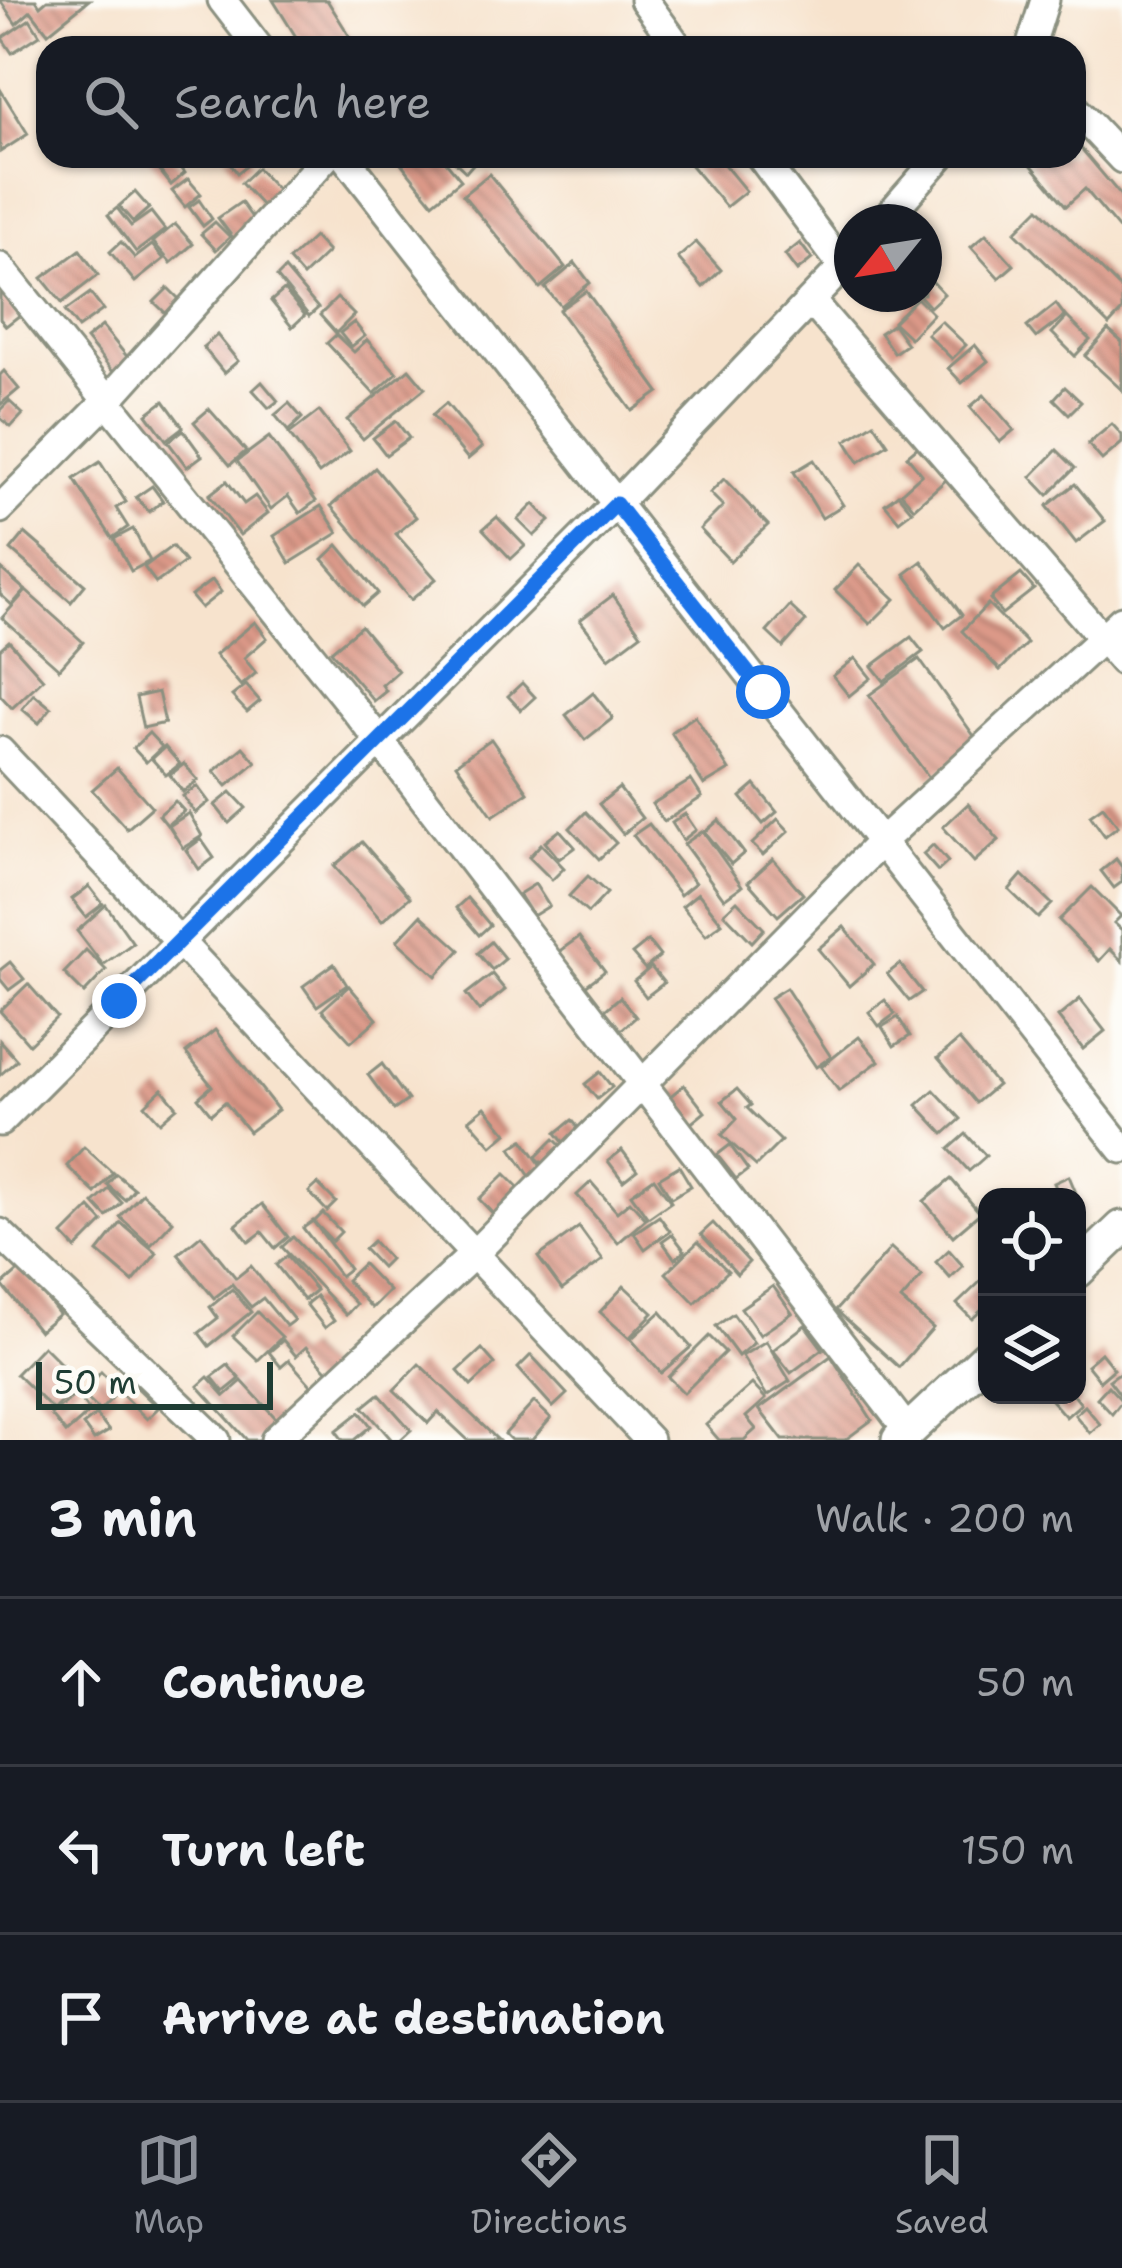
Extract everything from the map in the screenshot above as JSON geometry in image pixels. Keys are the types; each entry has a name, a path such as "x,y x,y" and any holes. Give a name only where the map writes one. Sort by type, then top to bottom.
{"street":[{"path":"222,0 250,36"},
{"path":"644,0 671,36"},
{"path":"1034,36 1045,0"},
{"path":"1086,121 1122,160"},
{"path":"0,509 107,400 315,168"},
{"path":"353,168 1122,1149"},
{"path":"770,168 834,245"},
{"path":"899,204 930,168"},
{"path":"0,267 380,740 643,1083 904,1436 978,1366"},
{"path":"0,1122 616,504 834,277"},
{"path":"811,301 1113,628 1122,662"},
{"path":"275,1440 474,1254 881,842 1113,628"},
{"path":"0,751 649,1440"},
{"path":"1086,1262 1122,1228"},
{"path":"0,1233 216,1440"}],"building":[{"path":"0,0 36,0 40,6 47,0 89,0 48,33 31,11 16,24"},
{"path":"273,0 327,0 350,36 296,36"},
{"path":"30,19 40,35 12,53 2,38"},
{"path":"0,89 28,134 0,152"},
{"path":"1086,154 1122,197 1122,233 1085,189 1066,206 1034,168 1086,168"},
{"path":"158,168 181,168 185,173 171,185"},
{"path":"257,168 292,206 276,221 241,183"},
{"path":"405,168 451,168 461,180 433,203"},
{"path":"693,168 727,168 746,191 726,207"},
{"path":"489,174 565,267 540,288 463,195"},
{"path":"188,179 201,194 185,207 172,191"},
{"path":"135,192 149,208 133,222 119,206"},
{"path":"199,200 212,219 203,226 189,207"},
{"path":"241,202 264,235 242,250 218,218"},
{"path":"117,208 131,226 151,212 165,230 136,252 108,215"},
{"path":"1039,208 1122,290 1122,311 1109,325 1015,232"},
{"path":"215,222 230,237 216,250 201,234"},
{"path":"175,224 193,244 171,263 153,242"},
{"path":"986,234 1014,265 999,278 971,247"},
{"path":"314,237 328,252 303,276 289,260"},
{"path":"121,242 135,258 152,245 164,259 135,282 110,252"},
{"path":"696,242 721,270 703,287 678,258"},
{"path":"800,243 812,259 797,271 785,255"},
{"path":"80,250 98,275 62,303 42,278"},
{"path":"575,263 590,283 561,306 545,288"},
{"path":"285,269 318,308 309,316 277,277"},
{"path":"168,288 189,309 175,322 154,302"},
{"path":"284,290 305,315 292,327 271,301"},
{"path":"0,291 20,315 6,326 0,319"},
{"path":"586,291 659,392 632,411 559,310"},
{"path":"90,293 103,310 78,328 65,311"},
{"path":"337,298 354,315 336,333 320,315"},
{"path":"1056,304 1065,316 1036,338 1027,327"},
{"path":"903,312 933,314 910,338 893,322"},
{"path":"1067,317 1090,340 1075,356 1052,333"},
{"path":"941,321 966,345 952,359 927,334"},
{"path":"354,322 365,336 351,347 340,333"},
{"path":"893,324 907,344 894,353 880,333"},
{"path":"102,326 134,365 118,378 86,339"},
{"path":"1108,330 1122,342 1122,390 1085,356"},
{"path":"217,335 238,361 224,373 203,347"},
{"path":"336,335 354,352 367,340 397,373 374,394 327,343"},
{"path":"975,345 988,361 962,383 948,368"},
{"path":"409,369 425,388 363,439 347,420"},
{"path":"4,371 19,389 0,405 0,375"},
{"path":"262,382 278,401 269,408 253,390"},
{"path":"1065,387 1081,402 1069,414 1054,399"},
{"path":"984,395 1014,430 1000,442 970,407"},
{"path":"9,401 23,414 11,427 0,418 0,410"},
{"path":"164,401 183,427 166,440 147,414"},
{"path":"289,403 302,418 288,431 275,415"},
{"path":"446,403 482,447 468,459 432,415"},
{"path":"209,409 246,451 230,465 194,422"},
{"path":"319,411 350,451 319,474 289,434"},
{"path":"396,421 409,438 386,455 373,438"},
{"path":"874,423 888,444 859,462 846,441"},
{"path":"1112,424 1122,435 1122,443 1102,460 1088,444"},
{"path":"183,430 202,456 187,467 168,442"},
{"path":"269,437 316,501 300,513 288,496 271,509 237,461"},
{"path":"920,445 948,478 914,508 901,493 922,474 907,456"},
{"path":"1057,450 1075,468 1048,495 1031,477"},
{"path":"814,460 843,505 822,518 794,472"},
{"path":"100,462 126,502 116,508 128,527 112,538 74,479"},
{"path":"375,468 416,517 396,534 436,579 411,600 331,506"},
{"path":"724,479 768,525 730,561 700,529 723,506 710,493"},
{"path":"227,481 244,504 255,496 268,513 240,535 209,495"},
{"path":"1075,484 1105,521 1076,543 1047,506"},
{"path":"152,486 163,501 149,512 136,497"},
{"path":"898,494 912,511 899,521 885,504"},
{"path":"534,504 550,521 534,536 518,520"},
{"path":"321,506 338,533 290,563 274,536"},
{"path":"497,517 525,546 511,559 483,529"},
{"path":"133,529 150,561 131,571 114,539"},
{"path":"25,533 85,585 71,602 11,550"},
{"path":"338,545 378,593 363,606 323,559"},
{"path":"172,546 185,562 156,583 144,567"},
{"path":"922,561 962,615 945,628 905,574"},
{"path":"859,565 895,599 870,624 835,590"},
{"path":"0,568 25,590 12,605 0,594"},
{"path":"1021,574 1034,589 1002,614 990,599"},
{"path":"212,580 221,592 201,608 191,596"},
{"path":"26,591 83,642 59,669 2,618"},
{"path":"613,595 641,634 609,658 580,620"},
{"path":"988,604 1027,643 1000,670 962,631"},
{"path":"790,606 806,621 783,647 767,632"},
{"path":"255,622 267,638 244,658 256,673 241,686 215,655"},
{"path":"361,626 398,671 382,685 386,691 374,701 331,651"},
{"path":"911,637 923,652 884,681 872,666"},
{"path":"9,641 43,679 12,708 0,695 0,649"},
{"path":"855,658 871,678 849,696 833,676"},
{"path":"919,659 979,743 930,779 869,695"},
{"path":"522,683 535,697 521,710 508,696"},
{"path":"246,685 260,701 247,712 232,696"},
{"path":"158,692 165,723 143,728 136,697"},
{"path":"593,693 613,718 585,740 566,715"},
{"path":"34,694 51,708 39,723 22,709"},
{"path":"695,716 729,770 704,785 671,732"},
{"path":"149,733 162,747 146,762 133,748"},
{"path":"491,739 528,792 493,816 456,764"},
{"path":"165,747 180,764 166,775 152,759"},
{"path":"243,747 256,762 227,786 214,771"},
{"path":"184,764 198,780 183,792 170,775"},
{"path":"117,768 152,807 127,829 92,790"},
{"path":"691,780 702,797 664,822 652,804"},
{"path":"755,785 777,812 763,824 741,797"},
{"path":"197,786 209,802 195,813 183,796"},
{"path":"619,788 642,818 623,834 599,804"},
{"path":"231,792 246,808 229,823 215,805"},
{"path":"175,801 184,811 167,825 159,815"},
{"path":"968,804 999,840 974,862 943,827"},
{"path":"1103,806 1118,826 1105,836 1090,815"},
{"path":"586,812 616,843 599,859 570,828"},
{"path":"189,813 202,836 183,848 169,826"},
{"path":"685,814 696,830 683,840 672,823"},
{"path":"778,819 789,831 763,855 752,844"},
{"path":"719,820 744,853 731,864 705,832"},
{"path":"649,824 695,883 680,895 633,835"},
{"path":"560,830 575,847 559,859 545,842"},
{"path":"703,831 742,886 724,899 684,844"},
{"path":"201,839 214,858 199,869 186,850"},
{"path":"362,842 410,897 382,921 334,866"},
{"path":"541,844 564,868 552,880 529,857"},
{"path":"933,845 948,862 938,871 923,854"},
{"path":"773,859 803,894 778,916 748,882"},
{"path":"1116,859 1122,867 1122,882 1114,888 1101,871"},
{"path":"1022,875 1052,904 1038,918 1009,890"},
{"path":"588,876 607,893 588,913 569,896"},
{"path":"535,884 549,906 533,916 519,894"},
{"path":"89,886 103,904 86,917 72,899"},
{"path":"1092,887 1121,916 1114,923 1122,930 1122,961 1110,949 1099,961 1059,920"},
{"path":"698,893 722,923 706,935 682,906"},
{"path":"467,898 490,925 479,935 456,908"},
{"path":"737,901 764,929 752,942 724,913"},
{"path":"106,905 133,943 103,965 77,931"},
{"path":"421,915 460,950 436,976 397,941"},
{"path":"844,927 874,964 849,986 818,949"},
{"path":"579,937 605,971 584,987 558,952"},
{"path":"648,941 660,956 645,969 632,954"},
{"path":"491,942 505,959 492,970 478,953"},
{"path":"86,950 106,970 84,993 64,973"},
{"path":"10,962 24,979 9,990 0,979 0,970"},
{"path":"334,964 347,985 317,1006 303,986"},
{"path":"900,964 922,992 909,1001 887,974"},
{"path":"651,967 664,983 646,997 634,981"},
{"path":"492,974 505,990 479,1011 466,994"},
{"path":"28,984 57,1017 29,1044 0,1011"},
{"path":"349,986 377,1019 351,1042 322,1010"},
{"path":"786,988 831,1057 816,1067 770,998"},
{"path":"620,997 636,1017 621,1030 605,1010"},
{"path":"1080,999 1105,1031 1083,1049 1058,1017"},
{"path":"885,1000 895,1014 879,1026 869,1012"},
{"path":"898,1017 910,1036 894,1046 882,1027"},
{"path":"215,1030 278,1110 249,1132 225,1102 211,1114 198,1098 212,1086 186,1053"},
{"path":"859,1037 879,1061 839,1091 821,1067"},
{"path":"959,1040 997,1085 976,1103 938,1058"},
{"path":"0,1041 17,1060 0,1075"},
{"path":"382,1064 408,1100 394,1110 368,1075"},
{"path":"600,1072 612,1087 597,1099 585,1084"},
{"path":"684,1085 705,1112 689,1125 668,1098"},
{"path":"162,1089 177,1107 160,1122 145,1105"},
{"path":"737,1089 751,1105 747,1108 781,1141 756,1166 722,1135 737,1119 722,1101"},
{"path":"934,1090 961,1119 944,1134 917,1105"},
{"path":"485,1107 507,1133 492,1146 469,1120"},
{"path":"572,1120 584,1135 568,1148 556,1133"},
{"path":"966,1134 986,1156 969,1171 949,1149"},
{"path":"554,1139 568,1153 550,1171 536,1157"},
{"path":"523,1140 546,1172 533,1181 511,1148"},
{"path":"730,1145 748,1170 736,1179 717,1155"},
{"path":"84,1147 113,1173 95,1193 67,1166"},
{"path":"622,1150 637,1170 623,1181 608,1161"},
{"path":"679,1166 691,1186 671,1198 659,1178"},
{"path":"116,1174 134,1189 125,1200 107,1185"},
{"path":"505,1174 524,1193 497,1218 479,1199"},
{"path":"1069,1176 1074,1188 1056,1188 1054,1183"},
{"path":"654,1178 671,1202 648,1218 631,1194"},
{"path":"951,1179 978,1215 953,1236 924,1201"},
{"path":"591,1182 617,1212 630,1201 646,1219 618,1243 577,1195"},
{"path":"318,1184 336,1202 327,1211 309,1192"},
{"path":"109,1189 122,1203 107,1217 94,1203"},
{"path":"142,1193 173,1221 151,1245 120,1217"},
{"path":"262,1204 288,1237 275,1248 262,1232 249,1242 236,1225"},
{"path":"90,1208 103,1222 76,1249 63,1235"},
{"path":"323,1213 341,1232 332,1241 314,1222"},
{"path":"659,1216 670,1231 645,1249 634,1233"},
{"path":"313,1221 349,1269 340,1276 303,1228"},
{"path":"121,1223 157,1253 133,1282 98,1252"},
{"path":"713,1223 749,1262 737,1274 701,1234"},
{"path":"579,1227 603,1260 562,1290 538,1257"},
{"path":"672,1234 685,1251 675,1259 662,1241"},
{"path":"201,1235 236,1278 251,1266 294,1320 286,1326 263,1298 251,1307 232,1284 214,1298 178,1254"},
{"path":"293,1237 356,1304 346,1315 282,1247"},
{"path":"373,1241 389,1259 381,1267 364,1249"},
{"path":"698,1242 728,1271 695,1303 666,1273"},
{"path":"891,1248 922,1276 901,1300 933,1328 899,1367 836,1310"},
{"path":"949,1250 963,1266 950,1278 936,1262"},
{"path":"287,1256 316,1290 304,1300 276,1265"},
{"path":"363,1264 389,1291 372,1308 346,1280"},
{"path":"22,1268 59,1314 39,1331 2,1285"},
{"path":"978,1284 978,1313 972,1319 957,1304"},
{"path":"624,1286 653,1313 629,1338 600,1312"},
{"path":"773,1286 792,1313 760,1335 741,1308"},
{"path":"232,1289 251,1312 209,1346 199,1333 218,1318 210,1307"},
{"path":"316,1296 334,1321 325,1328 306,1304"},
{"path":"257,1312 282,1337 258,1360 233,1336"},
{"path":"661,1312 691,1347 661,1373 631,1339"},
{"path":"733,1314 754,1343 738,1356 716,1326"},
{"path":"805,1325 823,1349 791,1373 773,1350"},
{"path":"709,1336 725,1352 684,1393 668,1377"},
{"path":"283,1340 296,1356 306,1347 334,1378 318,1393 289,1360 281,1367 269,1352"},
{"path":"766,1341 790,1381 767,1396 742,1356"},
{"path":"43,1346 80,1383 53,1410 16,1374"},
{"path":"482,1349 495,1364 471,1386 458,1371"},
{"path":"1101,1353 1114,1369 1100,1381 1087,1365"},
{"path":"531,1355 567,1394 553,1407 518,1368"},
{"path":"831,1356 872,1420 845,1440 783,1440 759,1409"},
{"path":"419,1364 498,1440 468,1440 438,1412 428,1423 394,1390"},
{"path":"228,1365 240,1379 224,1392 212,1377"},
{"path":"101,1372 119,1390 100,1411 82,1394"},
{"path":"1119,1373 1122,1377 1122,1397 1109,1380"},
{"path":"208,1377 225,1396 242,1381 284,1427 270,1440 247,1440 198,1386"},
{"path":"130,1381 158,1408 147,1419 119,1392"},
{"path":"752,1384 766,1399 746,1417 756,1429 744,1440 719,1440 706,1425"},
{"path":"1108,1386 1122,1401 1112,1414 1097,1398"},
{"path":"76,1394 90,1412 66,1433 51,1415"},
{"path":"379,1394 411,1430 400,1440 392,1440 363,1407"},
{"path":"534,1402 551,1418 532,1440 511,1440 505,1434"},
{"path":"1054,1404 1081,1404 1066,1417"},
{"path":"1085,1406 1100,1424 1090,1433 1075,1415"},
{"path":"360,1412 371,1426 354,1440 343,1440 336,1431"},
{"path":"96,1415 109,1431 94,1440 83,1425"}],"route":[{"path":"119,1001 616,504 763,692"}]}
